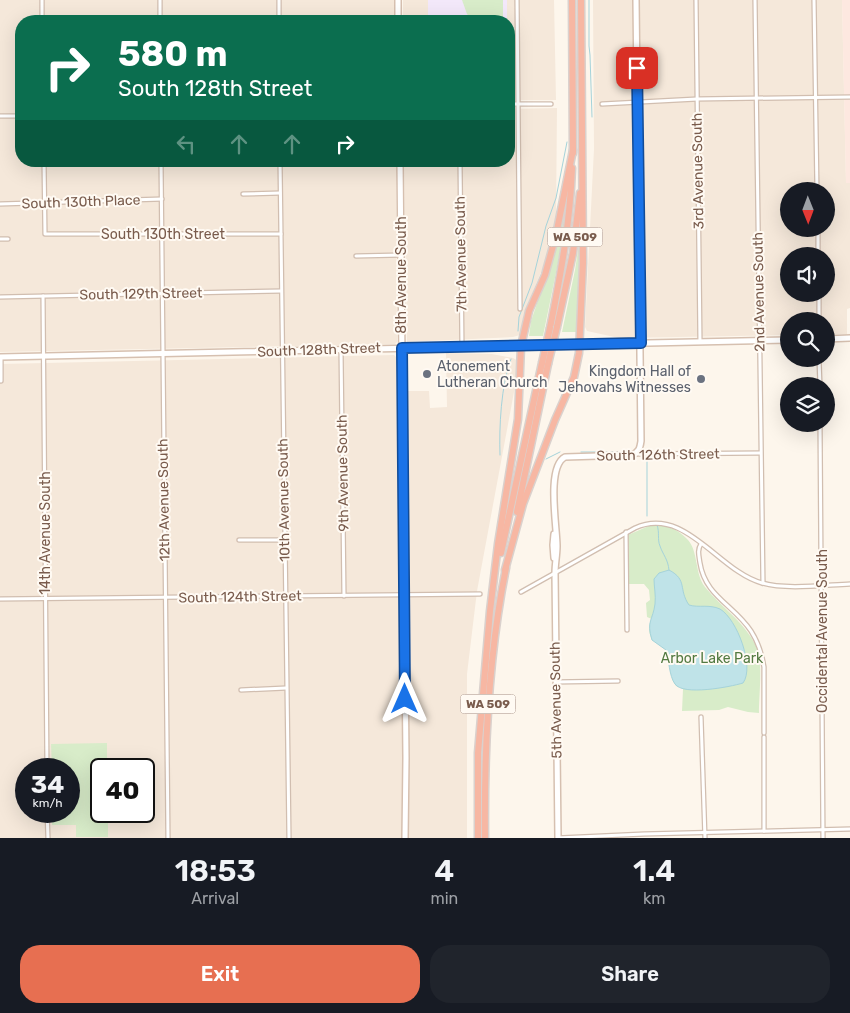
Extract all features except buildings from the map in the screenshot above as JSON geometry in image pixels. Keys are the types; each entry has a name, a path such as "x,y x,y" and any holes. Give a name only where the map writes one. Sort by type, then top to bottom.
{"highway":[{"name":"WA 509","path":"554,327 571,208 573,150 572,0"},
{"name":"WA 509","path":"478,838 478,753 493,589 545,364 573,253 584,146 581,0"},
{"path":"505,570 523,504 555,420 574,377 579,345 583,263 584,146"},
{"path":"493,589 498,544 518,419 522,346 528,311 544,275 556,235 573,150"},
{"name":"WA 509","path":"485,838 485,759 489,684 498,605 545,364"}],"street":[{"path":"42,0 42,15"},
{"path":"160,0 160,15"},
{"path":"279,0 279,15"},
{"path":"398,0 398,15"},
{"path":"517,0 520,309"},
{"path":"636,0 641,343 641,447 636,454"},
{"name":"3rd Avenue South","path":"696,0 700,342"},
{"name":"2nd Avenue South","path":"754,0 763,583"},
{"path":"814,0 817,182"},
{"path":"602,104 697,99 850,97"},
{"path":"518,104 551,104"},
{"path":"0,116 15,116"},
{"path":"44,167 45,203"},
{"name":"12th Avenue South","path":"162,167 168,838"},
{"name":"10th Avenue South","path":"280,167 289,838"},
{"name":"8th Avenue South","path":"400,167 405,838"},
{"name":"7th Avenue South","path":"460,167 462,347"},
{"path":"243,194 280,193"},
{"name":"South 130th Place","path":"0,204 162,199"},
{"name":"South 130th Street","path":"45,203 45,234 281,234"},
{"path":"0,239 8,239"},
{"path":"356,256 401,255"},
{"name":"South 129th Street","path":"0,297 282,291"},
{"name":"14th Avenue South","path":"43,296 47,758"},
{"path":"835,339 850,338"},
{"name":"South 128th Street","path":"1,357 780,340"},
{"name":"9th Avenue South","path":"341,350 344,596"},
{"path":"1,357 1,381"},
{"name":"Occidental Avenue South","path":"820,432 823,838"},
{"name":"South 126th Street","path":"558,462 569,456 760,453"},
{"name":"5th Avenue South","path":"558,462 554,472 557,547 555,573 558,838"},
{"path":"521,592 626,532 642,525 660,522 675,526 743,574 763,583 782,586 850,584"},
{"path":"626,532 627,630"},
{"path":"239,540 285,540"},
{"path":"701,544 698,551 704,579 716,595 750,629 763,657 764,831"},
{"name":"South 124th Street","path":"0,599 480,594"},
{"path":"556,682 618,681"},
{"path":"241,690 286,688"},
{"path":"701,717 705,838"},
{"path":"47,823 48,838"},
{"path":"558,838 850,829"}],"shaded area":[{"path":"0,0 394,0 394,15 15,15 15,167 396,167 397,342 395,344 0,352"},
{"path":"403,0 428,0 428,15 403,15"},
{"path":"428,0 507,0 507,15 428,15"},
{"path":"507,0 554,0 556,100 515,100 515,15 507,15"},
{"path":"593,0 842,0 846,183 850,183 850,308 847,309 847,334 835,334 835,312 780,312 780,335 619,338 587,331 585,327 594,149"},
{"path":"842,0 850,0 850,183 846,183"},
{"path":"557,108 556,217 544,265 524,313 520,335 513,337 407,342 404,167 515,167 515,109"},
{"path":"446,353 492,354 513,358 518,361 519,365 477,591 467,674 467,838 0,838 0,364 394,355 396,357 397,391 429,391 430,408 447,407"}],"green space":[{"path":"462,0 503,0 503,15 467,14"},
{"path":"566,203 567,207 558,263 543,336 529,336 531,321 556,248"},
{"path":"580,237 582,238 576,332 562,332 575,270"},
{"name":"Arbor Lake Park","path":"651,525 661,525 670,528 686,538 693,548 699,575 705,587 740,623 752,639 757,648 760,662 759,713 728,707 719,710 682,711 683,689 676,686 673,681 666,649 652,640 650,635 649,627 652,619 647,617 646,603 650,600 649,590 644,584 629,584 628,535"},
{"path":"107,743 107,758 90,758 90,823 108,823 108,837 76,837 76,825 52,825 52,823 80,823 80,758 52,758 51,744"}],"water":[{"path":"669,570 679,577 689,605 720,609 732,623 738,633 745,655 747,666 743,683 728,687 697,690 680,688 675,684 671,677 666,650 652,640 650,629 650,621 655,604 654,579 659,573"}],"waterway":[{"path":"589,0 592,117"},
{"path":"518,331 519,317 532,283 546,226 556,198 567,142"},
{"path":"500,455 501,406 511,359"},
{"path":"546,459 560,452"},
{"path":"581,452 621,452"},
{"path":"647,461 647,516"},
{"path":"657,525 659,543 669,570"}],"place":[{"name":"Atonement Lutheran Church","path":"427,374"},
{"name":"Kingdom Hall of Jehovahs Witnesses","path":"701,379"}],"route":[{"path":"405,699 402,348 641,343 637,68"}]}
